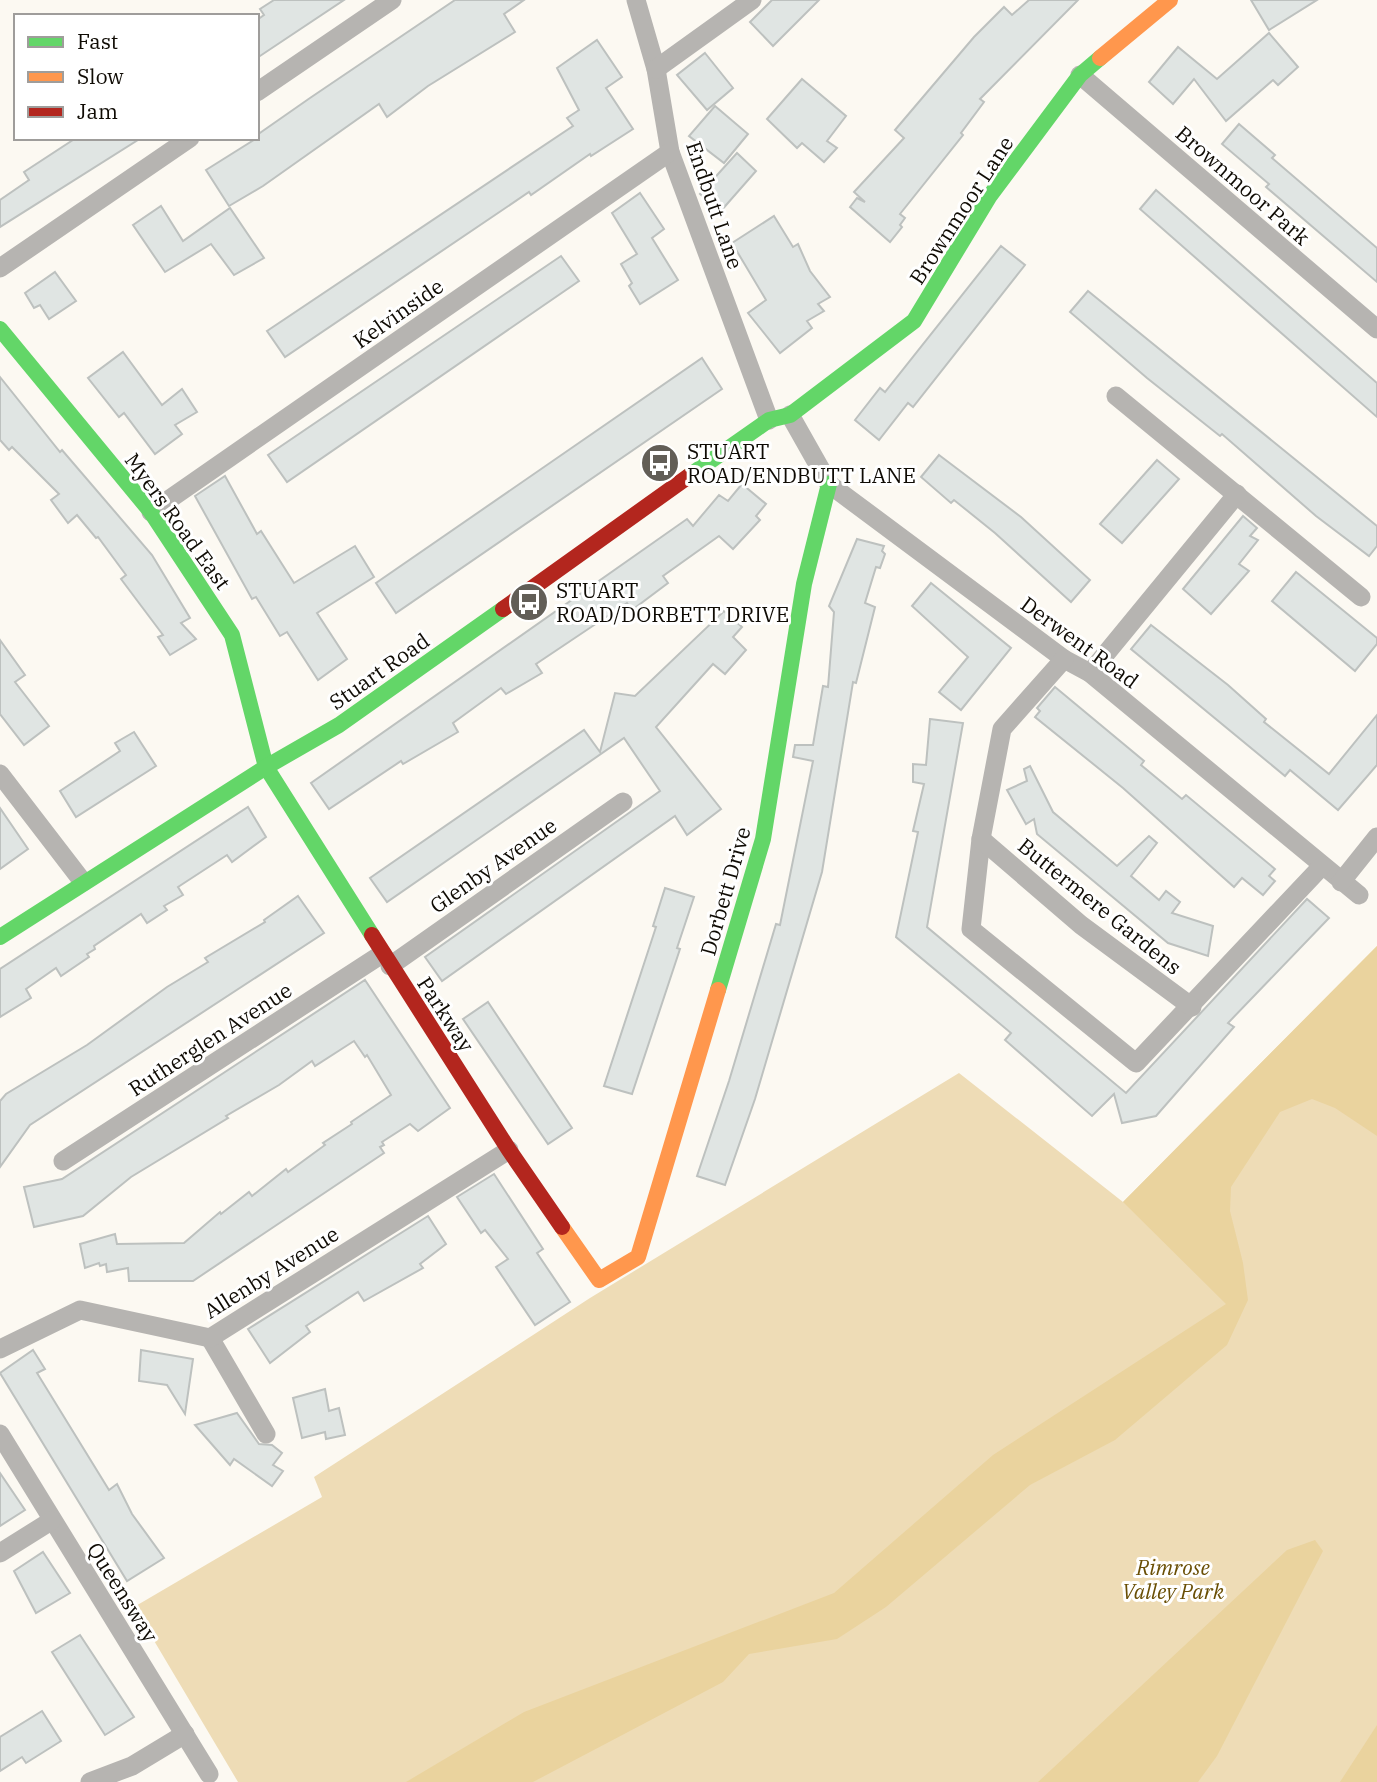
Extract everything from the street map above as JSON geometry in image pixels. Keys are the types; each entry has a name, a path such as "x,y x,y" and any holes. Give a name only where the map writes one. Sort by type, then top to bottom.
{"street":[{"path":"259,91 392,0"},
{"name":"Endbutt Lane","path":"636,0 656,69 670,152 769,420"},
{"path":"656,69 752,0"},
{"name":"Brownmoor Lane","path":"769,420 790,415 914,321 989,197 1080,75 1170,0"},
{"name":"Brownmoor Park","path":"1080,75 1377,329"},
{"path":"0,268 187,140"},
{"name":"Kelvinside","path":"151,512 670,152"},
{"name":"Myers Road East","path":"0,329 151,512 232,635 266,767"},
{"path":"1116,396 1361,597"},
{"name":"Derwent Road","path":"790,415 829,484 1064,659 1090,673 1359,895"},
{"name":"Stuart Road","path":"0,937 266,767 339,725 769,420"},
{"name":"Dorbett Drive","path":"598,1280 638,1257 763,839 804,584 829,484"},
{"path":"1090,673 1237,494"},
{"path":"1064,659 1002,729 981,839 971,929 1136,1063 1192,1007 1322,866"},
{"name":"Parkway","path":"266,767 386,960 509,1150 598,1280"},
{"path":"0,774 83,882"},
{"name":"Glenby Avenue","path":"386,960 623,802"},
{"path":"1341,882 1377,836"},
{"name":"Buttermere Gardens","path":"981,839 1081,925 1192,1007"},
{"name":"Rutherglen Avenue","path":"63,1161 386,960"},
{"name":"Allenby Avenue","path":"0,1349 80,1310 210,1338 509,1150"},
{"path":"210,1338 266,1434"},
{"name":"Queensway","path":"0,1434 51,1521 209,1774"},
{"path":"0,1553 51,1521"},
{"path":"90,1782 132,1766 185,1734"}],"green space":[{"name":"Rimrose Valley Park","path":"1377,946 1377,1782 238,1782 134,1607 322,1497 314,1477 590,1298 959,1073 1123,1202"}],"shaded area":[{"path":"1377,946 1377,1136 1335,1108 1312,1099 1280,1112 1231,1187 1230,1211 1243,1263 1248,1300 1227,1345 1115,1440 1030,1485 886,1607 837,1639 749,1654 723,1682 533,1782 406,1782 524,1712 834,1593 993,1455 1226,1304 1123,1202"},
{"path":"1315,1540 1323,1551 1217,1756 1198,1782 1038,1782 1287,1550"},
{"path":"1377,1725 1377,1782 1340,1782"}],"building":[{"path":"274,0 344,0 259,57 259,19 264,15 260,9"},
{"path":"455,0 524,0 504,14 515,32 428,86 387,117 379,104 263,186 229,206 206,170 254,140 259,140 259,134"},
{"path":"772,0 819,0 773,46 750,22"},
{"path":"1029,0 1078,0 980,99 984,102 961,133 963,135 900,214 905,218 900,225 902,227 890,242 850,207 857,198 865,202 854,192 904,138 895,130 974,37 1004,7 1012,15"},
{"path":"1251,0 1317,0 1269,30"},
{"path":"1269,33 1298,67 1278,85 1273,80 1226,121 1194,79 1173,104 1149,82 1178,47 1217,79"},
{"path":"597,40 622,77 606,88 633,129 591,156 590,154 531,195 529,192 285,357 267,331 573,126 567,118 579,110 557,68"},
{"path":"705,53 733,88 707,110 677,75"},
{"path":"802,79 846,116 827,141 837,148 824,162 802,143 797,148 767,119"},
{"path":"715,106 748,134 724,163 689,136"},
{"path":"1239,124 1275,155 1272,158 1377,248 1377,282 1266,187 1269,184 1222,144"},
{"path":"73,140 138,140 0,227 0,200 29,180 24,172"},
{"path":"737,153 756,171 720,212 700,194"},
{"path":"1156,190 1377,383 1377,417 1140,209"},
{"path":"640,193 664,229 652,238 678,280 640,304 629,286 632,283 621,264 637,254 612,213"},
{"path":"161,206 183,241 230,208 264,258 234,275 211,244 165,272 133,225"},
{"path":"774,216 793,247 798,244 810,271 830,297 818,304 824,311 807,321 812,328 780,353 748,313 766,300 732,243"},
{"path":"1001,246 1025,265 913,407 908,403 879,440 855,420 880,388 885,392"},
{"path":"561,256 579,281 287,482 268,455"},
{"path":"55,272 76,301 49,319 40,305 34,308 25,293"},
{"path":"1088,291 1377,526 1377,546 1369,556 1316,516 1222,434 1220,436 1147,378 1070,312"},
{"path":"123,352 162,405 182,389 197,412 175,425 182,434 155,454 124,413 119,417 88,378"},
{"path":"702,358 722,389 396,613 376,583"},
{"path":"0,377 60,452 62,450 152,555 190,618 181,623 196,639 170,655 158,637 163,635 121,579 126,575 98,537 96,538 77,515 68,523 51,500 59,494 12,447 9,450 0,440"},
{"path":"939,455 1021,517 1090,580 1071,602 995,533 954,500 951,503 921,477"},
{"path":"1157,460 1179,479 1122,543 1100,524"},
{"path":"225,476 257,534 261,531 294,583 355,546 374,577 317,613 347,659 318,680 287,632 280,636 256,597 252,599 195,496"},
{"path":"742,484 766,504 756,516 760,520 733,549 719,536 663,576 668,583 632,610 627,603 536,664 542,673 506,694 501,688 453,723 458,732 403,764 401,761 329,809 311,783 687,519 693,526 719,495 728,501"},
{"path":"1243,516 1257,528 1250,536 1258,540 1239,564 1249,571 1211,614 1183,589"},
{"path":"857,539 884,546 882,551 885,554 880,568 876,567 865,603 875,607 856,683 853,682 822,872 755,1099 725,1185 697,1176 729,1081 776,924 780,925 813,761 793,757 795,745 813,745 823,686 828,687 834,612 829,606"},
{"path":"1296,572 1377,638 1377,644 1355,671 1272,601"},
{"path":"931,583 1011,648 961,710 939,692 968,657 912,606"},
{"path":"724,611 742,627 733,637 746,650 725,674 713,664 656,727 721,809 687,835 675,816 442,981 425,957 660,791 624,738 387,902 370,878 584,730 600,752 615,693 635,696"},
{"path":"1151,625 1228,685 1266,719 1264,722 1329,774 1377,715 1377,765 1338,810 1290,770 1285,776 1131,649"},
{"path":"0,640 25,675 15,682 49,726 24,745 0,714"},
{"path":"1055,687 1144,761 1141,765 1182,799 1186,795 1275,869 1269,876 1275,881 1263,895 1242,878 1234,887 1123,788 1035,717 1040,711 1037,708"},
{"path":"930,719 963,723 927,927 1126,1093 1307,899 1329,918 1228,1023 1234,1027 1156,1116 1122,1123 1114,1094 1092,1116 1005,1040 1011,1033 896,937 918,832 913,831 924,784 913,782 913,764 926,765"},
{"path":"134,732 156,766 76,817 60,791 120,751 115,743"},
{"path":"1030,766 1053,812 1117,866 1149,836 1157,843 1131,876 1159,900 1166,891 1180,902 1172,913 1213,926 1208,956 1168,943 1037,834 1034,819 1026,824 1007,790 1027,781 1024,769"},
{"path":"248,807 266,837 232,862 227,855 178,887 183,895 164,906 167,910 147,923 141,914 94,946 95,949 87,954 89,957 61,976 56,968 26,989 31,998 0,1017 0,969"},
{"path":"0,808 28,849 0,869"},
{"path":"665,888 694,897 677,948 680,949 632,1094 604,1086 656,927 653,926"},
{"path":"298,896 324,933 30,1125 0,1167 0,1101 6,1094 87,1045 167,987 208,962 205,958 265,922 264,920"},
{"path":"365,980 450,1108 418,1131 410,1124 382,1142 384,1145 380,1147 384,1153 193,1281 129,1281 128,1268 107,1272 106,1264 100,1266 99,1263 85,1268 80,1244 115,1234 117,1244 184,1243 220,1212 221,1214 249,1192 252,1196 286,1169 288,1172 325,1145 323,1143 391,1095 367,1055 365,1057 354,1041 315,1066 312,1061 279,1085 226,1116 228,1118 131,1177 83,1216 34,1227 24,1187 62,1179"},
{"path":"488,1002 572,1128 548,1144 463,1019"},
{"path":"494,1174 543,1249 537,1253 570,1302 535,1325 496,1267 508,1259 485,1230 481,1233 457,1197"},
{"path":"428,1216 446,1244 420,1264 423,1268 364,1301 358,1292 306,1326 310,1332 270,1363 248,1329"},
{"path":"33,1350 45,1369 37,1373 109,1490 117,1484 132,1514 164,1558 127,1581 0,1373"},
{"path":"141,1350 193,1359 185,1414 167,1385 139,1381"},
{"path":"325,1389 329,1411 339,1408 345,1435 326,1439 325,1432 302,1438 293,1398"},
{"path":"237,1413 259,1444 272,1445 282,1453 273,1465 283,1471 272,1486 234,1459 230,1465 195,1425"},
{"path":"0,1473 25,1510 0,1526"},
{"path":"43,1552 70,1593 36,1613 14,1571"},
{"path":"80,1635 134,1717 105,1735 52,1652"},
{"path":"42,1711 61,1741 26,1763 22,1757 0,1771 0,1737"}],"traffic: fast":[{"path":"689,476 769,420 790,415 914,321 989,197 1080,75 1100,58"},
{"path":"0,329 151,512 232,635 266,767 372,935"},
{"path":"718,990 763,839 804,584 829,484"},
{"path":"0,937 266,767 339,725 503,609"}],"traffic: slow":[{"path":"1100,58 1170,0"},
{"path":"562,1227 599,1280 638,1257 718,990"}],"traffic: jam":[{"path":"503,609 689,476"},
{"path":"372,935 509,1150 562,1227"}],"place":[{"name":"STUART ROAD/ENDBUTT LANE","path":"660,463"},
{"name":"STUART ROAD/DORBETT DRIVE","path":"529,602"}]}
